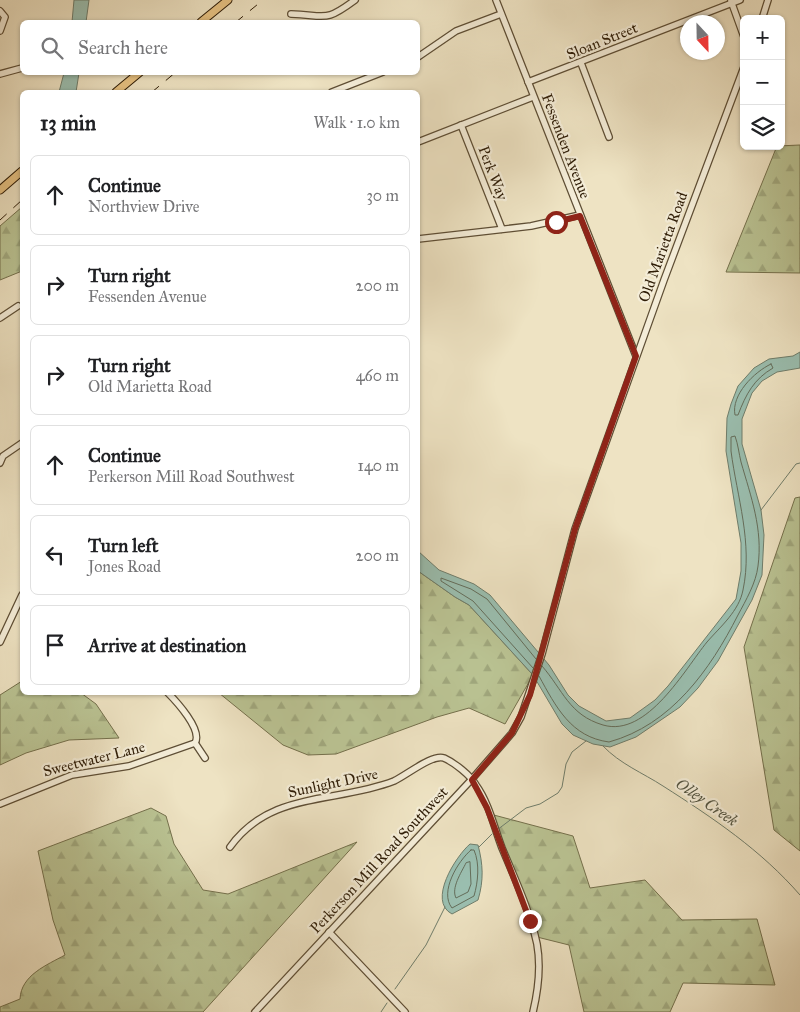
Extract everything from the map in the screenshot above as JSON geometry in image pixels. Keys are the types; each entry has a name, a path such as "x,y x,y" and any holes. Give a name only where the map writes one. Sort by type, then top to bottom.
{"main road":[{"path":"203,20 228,0"},
{"path":"118,90 136,75"},
{"path":"0,190 20,173"}],"street":[{"path":"291,14 328,17 335,15 355,0"},
{"name":"Fessenden Avenue","path":"496,0 636,356"},
{"name":"Sloan Street","path":"528,82 581,63 731,1 740,0"},
{"path":"763,15 768,0"},
{"path":"731,1 740,26"},
{"path":"0,11 5,17 0,31"},
{"path":"420,56 456,32 501,14"},
{"path":"581,63 608,137"},
{"path":"0,74 20,69"},
{"path":"337,90 375,75"},
{"name":"Old Marietta Road","path":"530,695 575,529 636,356 740,78"},
{"path":"420,141 533,97"},
{"name":"Perk Way","path":"462,125 502,229"},
{"path":"420,239 556,222 580,216"},
{"path":"0,318 18,306"},
{"path":"0,463 1,456 20,444"},
{"path":"0,642 20,599"},
{"path":"169,695 189,719 197,736 195,743 205,758"},
{"name":"Perkerson Mill Road Southwest","path":"255,1012 472,780 512,733 530,695"},
{"name":"Sweetwater Lane","path":"0,804 72,775 129,766 195,743"},
{"name":"Sunlight Drive","path":"230,847 245,829 273,811 296,802 377,788 406,776 433,758 444,758 472,780"},
{"path":"472,780 487,808 515,878 537,944 538,975 534,1012"},
{"path":"329,932 405,1012"}],"green space":[{"path":"800,145 800,273 726,272 775,150 785,150 785,146"},
{"path":"20,209 20,272 0,280 0,226"},
{"path":"800,497 800,851 774,830 744,647 795,498"},
{"path":"420,572 469,605 533,675 505,724 469,708 437,717 336,754 308,755 283,745 221,695 420,695"},
{"path":"20,682 20,695 84,695 96,704 119,738 69,740 26,753 0,765 0,695"},
{"path":"151,808 166,816 174,844 203,890 228,894 357,842 203,1012 0,1012 0,1007 20,999 21,991 30,977 43,967 65,955 53,920 38,851"},
{"path":"490,814 573,836 590,888 645,880 682,920 757,919 775,985 683,983 670,1012 584,1012 569,945 537,937"}],"water":[{"path":"74,0 89,0 86,20 72,20"},
{"path":"63,75 79,75 76,90 60,90"},
{"path":"800,352 800,368 777,372 762,381 752,393 742,419 742,444 761,510 764,535 762,575 752,600 718,661 698,688 680,707 636,737 610,747 593,744 573,735 562,724 533,675 469,605 420,572 420,553 439,570 474,584 490,595 549,665 568,695 579,706 606,721 630,718 655,700 668,686 736,599 741,571 741,543 726,451 727,418 738,386 754,368 769,359 793,356"},
{"path":"470,844 478,845 480,852 482,872 480,893 478,900 452,914 445,908 442,899 443,889 446,879 458,858"}],"waterway":[{"path":"761,510 796,464 800,463"},
{"path":"497,830 526,808 540,804 558,793 562,787 566,764 572,752 586,741"},
{"name":"Olley Creek","path":"603,746 624,763 682,798 736,836 769,863 800,895"},
{"path":"479,847 492,834"},
{"path":"395,989 426,945 445,907"},
{"path":"381,1012 387,1003"}],"railway":[{"path":"238,20 263,0"},
{"path":"154,90 172,75"},
{"path":"0,220 20,202"}],"route":[{"path":"530,921 487,808 476,784 472,780 512,733 530,695 575,529 636,356 580,216 556,222"}]}
